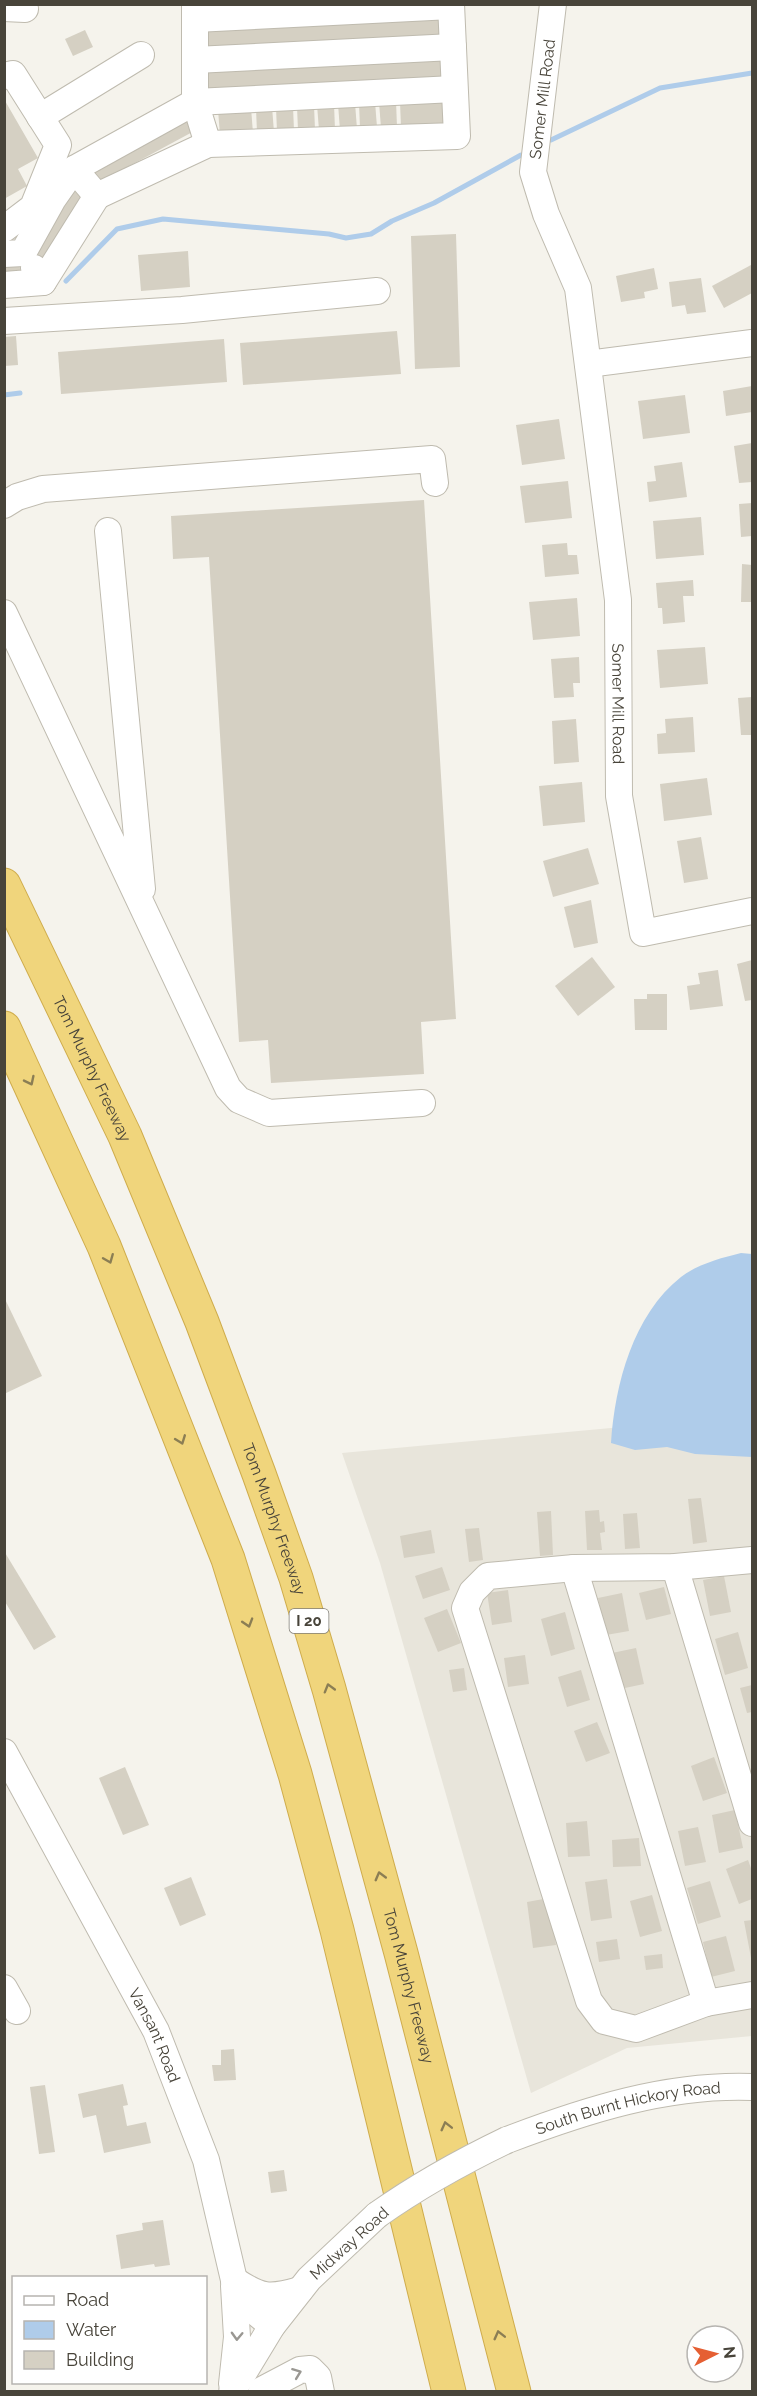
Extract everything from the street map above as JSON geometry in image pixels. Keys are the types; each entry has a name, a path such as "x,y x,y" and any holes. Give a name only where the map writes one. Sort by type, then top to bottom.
{"highway":[{"name":"Tom Murphy Freeway","path":"4,885 125,1136 202,1322 296,1578 329,1689 401,1953 514,2391"},
{"path":"4,1028 104,1246 228,1559 295,1774 337,1930 449,2391"}],"street":[{"name":"Somer Mill Road","path":"553,4 533,172 546,214 578,288 618,600 619,796 643,933 753,911"},
{"path":"43,282 97,196 208,144 457,136 451,5 195,12 195,102 208,144"},
{"path":"195,60 453,47"},
{"path":"40,117 141,55"},
{"path":"4,76 13,74 58,145 33,207 4,229"},
{"path":"43,282 14,253 74,169 195,102 454,89"},
{"path":"74,169 97,196"},
{"path":"4,285 43,282"},
{"path":"4,321 182,310 378,291"},
{"path":"588,364 753,342"},
{"path":"4,505 17,497 43,489 432,459 435,483"},
{"path":"108,531 143,906"},
{"path":"4,613 228,1088 239,1100 269,1113 422,1103"},
{"path":"753,1560 675,1567 574,1568 488,1576 472,1592 465,1608 589,2001 604,2021 636,2029 706,2003 753,1995"},
{"path":"675,1567 753,1823"},
{"path":"574,1568 706,2003"},
{"name":"Vansant Road","path":"4,1752 156,2031 206,2160 234,2280 248,2306 272,2326"},
{"path":"4,1988 17,2011"},
{"name":"South Burnt Hickory Road","path":"507,2140 599,2108 646,2095 719,2085 753,2086"},
{"name":"Midway Road","path":"235,2386 272,2326 300,2290 337,2251 377,2216 421,2184 450,2167 507,2140"},
{"path":"234,2280 264,2297 277,2297 300,2290"},
{"path":"234,2280 237,2337 235,2386 263,2391 300,2370 310,2369 318,2377 321,2391"}],"shaded area":[{"path":"752,1415 752,2036 627,2048 531,2093 380,1563 342,1453"}],"water":[{"path":"741,1253 752,1254 752,1457 695,1454 667,1447 635,1450 611,1443 622,1375 639,1331 650,1311 664,1293 688,1272 710,1262"}],"building":[{"path":"442,15 443,41 204,55 202,29"},
{"path":"85,30 93,47 73,56 65,39"},
{"path":"444,54 445,80 205,94 204,69"},
{"path":"4,99 38,158 18,169 27,186 4,199"},
{"path":"446,99 448,124 401,127 400,102"},
{"path":"396,101 397,127 381,128 379,102"},
{"path":"375,102 377,127 360,128 359,103"},
{"path":"355,103 357,129 340,130 338,104"},
{"path":"334,104 335,130 319,130 317,105"},
{"path":"314,105 315,130 298,131 297,106"},
{"path":"293,106 294,131 277,132 276,107"},
{"path":"272,107 274,132 257,133 256,108"},
{"path":"251,108 253,133 220,135 218,110"},
{"path":"190,114 198,129 96,184 88,169"},
{"path":"68,186 83,194 49,261 34,253"},
{"path":"456,234 460,367 415,369 411,236"},
{"path":"188,251 190,287 141,291 138,255"},
{"path":"19,259 21,277 4,278 4,260"},
{"path":"751,265 752,293 724,308 712,286"},
{"path":"654,268 658,289 644,292 645,298 621,302 616,276"},
{"path":"701,278 706,312 687,314 685,305 672,307 669,282"},
{"path":"397,331 401,374 243,385 240,343"},
{"path":"16,336 18,365 4,366 4,337"},
{"path":"224,339 227,382 61,394 58,352"},
{"path":"752,386 752,412 726,416 723,391"},
{"path":"685,395 690,433 643,439 638,401"},
{"path":"559,419 565,459 522,465 516,425"},
{"path":"752,443 752,482 739,483 734,446"},
{"path":"682,462 687,497 649,502 647,482 656,481 654,466"},
{"path":"568,481 572,518 525,523 520,486"},
{"path":"424,500 456,1019 421,1022 424,1074 271,1083 268,1040 239,1042 209,557 173,559 171,516"},
{"path":"752,503 752,536 741,537 739,504"},
{"path":"701,517 704,555 656,559 653,521"},
{"path":"567,543 568,555 577,555 579,574 545,577 542,545"},
{"path":"742,564 752,565 752,602 741,602"},
{"path":"693,580 694,596 683,596 685,622 663,624 662,608 658,608 656,583"},
{"path":"577,598 580,636 533,640 529,602"},
{"path":"705,647 708,684 660,688 657,650"},
{"path":"579,657 580,683 573,683 574,697 554,698 551,659"},
{"path":"752,697 752,735 741,735 738,698"},
{"path":"693,717 695,752 658,754 657,734 666,733 665,719"},
{"path":"576,719 579,762 554,764 552,721"},
{"path":"707,778 712,815 664,821 660,784"},
{"path":"582,782 585,822 543,826 539,786"},
{"path":"701,837 708,879 684,883 677,841"},
{"path":"588,848 599,884 553,897 543,861"},
{"path":"591,900 598,943 574,948 564,907"},
{"path":"592,957 615,987 578,1016 555,986"},
{"path":"752,960 752,1000 745,1001 737,964"},
{"path":"718,970 723,1006 690,1010 687,986 700,984 698,973"},
{"path":"647,994 667,994 667,1030 635,1030 634,999 647,999"},
{"path":"4,1297 42,1376 4,1394"},
{"path":"701,1498 707,1542 693,1544 688,1499"},
{"path":"599,1510 600,1522 604,1521 605,1532 600,1533 602,1550 587,1550 585,1511"},
{"path":"551,1511 553,1555 540,1556 537,1512"},
{"path":"637,1513 640,1548 625,1549 623,1514"},
{"path":"479,1528 483,1560 469,1562 465,1529"},
{"path":"431,1530 435,1553 404,1558 400,1536"},
{"path":"4,1551 56,1637 34,1650 4,1600"},
{"path":"442,1567 450,1590 423,1599 415,1576"},
{"path":"724,1576 731,1612 710,1616 703,1580"},
{"path":"664,1587 671,1614 646,1620 639,1593"},
{"path":"508,1590 512,1622 492,1625 487,1593"},
{"path":"622,1593 629,1631 606,1635 598,1598"},
{"path":"447,1609 461,1643 438,1652 424,1618"},
{"path":"565,1612 575,1649 551,1656 541,1619"},
{"path":"738,1632 748,1668 725,1675 715,1639"},
{"path":"636,1648 644,1684 620,1689 612,1653"},
{"path":"525,1655 529,1684 508,1687 504,1658"},
{"path":"464,1668 467,1690 453,1692 449,1670"},
{"path":"581,1670 590,1700 567,1707 558,1677"},
{"path":"752,1685 752,1712 747,1713 740,1688"},
{"path":"597,1722 610,1753 586,1762 574,1731"},
{"path":"714,1757 727,1793 703,1801 691,1766"},
{"path":"125,1767 149,1825 123,1835 99,1778"},
{"path":"735,1810 743,1848 719,1853 712,1815"},
{"path":"587,1821 590,1856 568,1857 566,1823"},
{"path":"698,1827 706,1862 685,1866 678,1831"},
{"path":"639,1838 641,1866 613,1867 612,1840"},
{"path":"748,1860 752,1871 752,1899 739,1904 726,1869"},
{"path":"191,1877 206,1915 180,1926 164,1888"},
{"path":"607,1879 612,1918 591,1921 585,1882"},
{"path":"710,1881 721,1917 698,1924 687,1888"},
{"path":"652,1895 662,1931 640,1937 630,1901"},
{"path":"549,1898 556,1945 533,1948 527,1902"},
{"path":"752,1920 752,1958 751,1958 744,1921"},
{"path":"726,1936 735,1971 711,1977 703,1942"},
{"path":"617,1939 620,1959 599,1962 596,1942"},
{"path":"662,1954 663,1968 646,1970 644,1956"},
{"path":"234,2049 236,2080 214,2081 212,2065 221,2065 221,2050"},
{"path":"123,2084 128,2105 123,2106 127,2126 146,2122 151,2143 104,2153 96,2115 83,2118 78,2094"},
{"path":"45,2085 55,2152 39,2154 30,2087"},
{"path":"284,2170 287,2191 271,2193 268,2172"},
{"path":"163,2220 170,2265 155,2267 154,2264 121,2269 116,2235 143,2230 142,2223"}],"waterway":[{"path":"551,140 660,88 752,73"},
{"path":"66,281 117,229 163,219 329,234 346,238 371,234 392,221 434,203 521,155"},
{"path":"4,395 20,393"}]}
